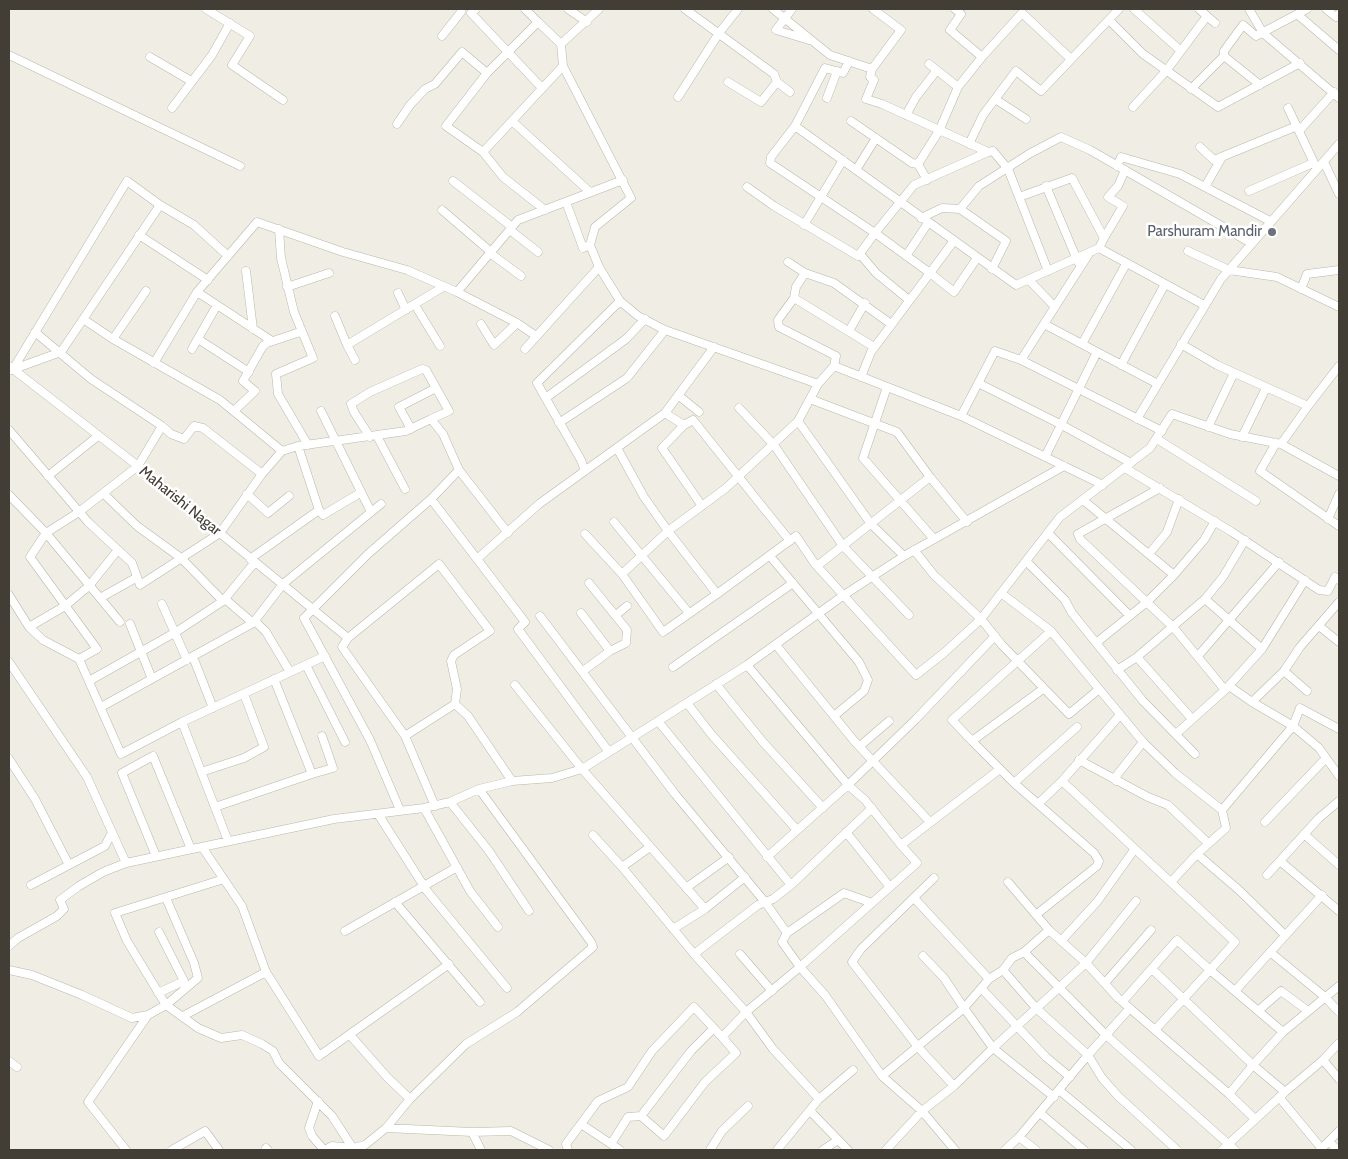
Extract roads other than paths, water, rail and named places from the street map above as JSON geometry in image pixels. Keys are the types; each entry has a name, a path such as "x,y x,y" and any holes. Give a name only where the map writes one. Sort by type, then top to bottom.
{"street":[{"path":"206,9 250,36 232,66 283,100"},
{"path":"524,9 561,44 563,66 631,198 595,227 590,245 599,267 620,301 645,319 666,330 818,384"},
{"path":"568,9 587,22"},
{"path":"561,44 599,9"},
{"path":"686,9 774,74 777,82 790,92"},
{"path":"678,97 738,9"},
{"path":"773,9 830,55 872,69"},
{"path":"792,9 776,30 815,41"},
{"path":"873,9 901,30 872,69 870,77 874,80 866,99 988,152"},
{"path":"955,9 961,14 950,30 982,57"},
{"path":"1106,9 1111,18 1143,54 1218,107 1300,63"},
{"path":"969,144 983,114 1016,71 1041,90 1120,9"},
{"path":"1134,9 1181,51"},
{"path":"1199,9 1215,23"},
{"path":"1200,147 1214,160 1298,128 1336,95 1263,33 1250,9"},
{"path":"1191,89 1224,56 1224,51 1243,26 1256,36 1306,9"},
{"path":"1326,9 1336,17 1339,14"},
{"path":"442,36 459,11 473,11 542,88"},
{"path":"918,164 939,131 958,87 1022,13 1070,59"},
{"path":"1298,15 1339,50"},
{"path":"1133,107 1166,71 1207,16"},
{"path":"538,22 487,73 446,126 483,152 503,177 545,210"},
{"path":"172,108 212,55 230,23"},
{"path":"397,124 415,100 425,89 435,84 462,52 487,73"},
{"path":"9,55 240,166"},
{"path":"1224,56 1260,85"},
{"path":"150,57 191,81"},
{"path":"849,61 843,73 825,68 795,126 771,156 770,163 875,233 954,292 977,258"},
{"path":"929,64 958,87"},
{"path":"483,152 563,66"},
{"path":"906,115 916,97 937,70"},
{"path":"827,98 837,71"},
{"path":"728,82 761,102 777,82"},
{"path":"995,98 1026,119"},
{"path":"1288,108 1315,166"},
{"path":"512,121 590,192"},
{"path":"851,122 912,163 918,164"},
{"path":"795,126 1016,286 1099,248 1123,206 1108,197 1118,186 1125,170"},
{"path":"960,210 979,186 1029,154 1061,137 1125,170 1251,243"},
{"path":"856,170 876,138"},
{"path":"1249,191 1324,162 1339,144"},
{"path":"1331,153 1339,150"},
{"path":"747,187 804,225 858,256 914,185 993,151 1008,168 1048,271"},
{"path":"1117,166 1121,157 1156,165 1180,174 1270,221"},
{"path":"1205,187 1222,157"},
{"path":"804,225 843,160"},
{"path":"1324,162 1339,194"},
{"path":"918,164 927,180"},
{"path":"1136,419 1204,306 1228,270 1315,166"},
{"path":"1019,197 1072,178 1104,238"},
{"path":"457,292 518,220 623,180"},
{"path":"454,181 538,252"},
{"path":"10,368 35,332 127,182 160,205 194,225 228,256"},
{"path":"1046,186 1080,268"},
{"path":"566,202 583,248 590,245"},
{"path":"10,368 61,352 160,205"},
{"path":"922,218 942,208 960,210 1006,241 992,269"},
{"path":"442,210 491,253 521,276"},
{"path":"154,363 198,292 257,222 342,252 407,270 457,292 517,323 536,336"},
{"path":"906,256 928,223"},
{"path":"279,229 280,258 287,287 300,332 313,358 276,374 278,394 308,445"},
{"path":"139,235 208,280"},
{"path":"861,377 874,347 953,242"},
{"path":"1099,248 1204,306"},
{"path":"1188,251 1228,270 1277,277 1339,307"},
{"path":"1021,360 1090,252"},
{"path":"860,254 876,272 909,300"},
{"path":"788,262 805,273 834,283 891,324"},
{"path":"1082,344 1126,264"},
{"path":"525,349 599,267"},
{"path":"1301,289 1307,274 1339,270"},
{"path":"246,271 253,329"},
{"path":"287,287 329,273"},
{"path":"622,574 668,531 738,477 774,445 798,421 818,384 834,366 836,356 779,327 778,320 794,298 796,287 805,273"},
{"path":"1029,280 1055,307"},
{"path":"1121,365 1165,284"},
{"path":"347,345 443,287"},
{"path":"112,339 146,291"},
{"path":"198,292 272,342"},
{"path":"398,293 406,310"},
{"path":"794,298 874,347"},
{"path":"585,471 581,460 552,413 547,397 537,383 539,378 620,301"},
{"path":"849,331 865,304"},
{"path":"192,349 217,305"},
{"path":"415,305 440,346"},
{"path":"335,316 347,345 356,360"},
{"path":"83,319 112,339 236,410 282,451"},
{"path":"547,397 626,339 645,319"},
{"path":"481,324 494,345 517,323"},
{"path":"1044,324 1158,384"},
{"path":"559,423 627,378 666,330"},
{"path":"35,332 91,379 162,426 170,434 184,439 194,426 203,428 262,474"},
{"path":"236,410 256,391 243,381 263,346 300,332"},
{"path":"198,340 249,372"},
{"path":"1181,344 1234,373 1308,406"},
{"path":"477,559 508,534 539,504 665,413 714,347"},
{"path":"961,416 995,351 1021,360 1136,419 1256,502"},
{"path":"1045,457 1077,389 1097,352"},
{"path":"834,366 961,416 1103,485"},
{"path":"1339,366 1260,470 1339,526"},
{"name":"Maharishi Nagar","path":"10,368 138,466 348,638"},
{"path":"9,430 80,512 117,551 132,563 140,585 220,533 262,474 282,451 298,446 373,437 411,429 449,411 426,370 422,369 378,388 351,404 354,412 373,437 405,489"},
{"path":"1208,427 1234,373"},
{"path":"978,383 1060,424 1280,562 1319,590 1328,591 1339,600 1284,671 1252,702"},
{"path":"887,387 863,458 934,539"},
{"path":"411,429 399,407 436,388"},
{"path":"1242,437 1266,388"},
{"path":"678,395 699,412"},
{"path":"810,399 897,432 930,477 967,522"},
{"path":"739,408 774,445 843,546 909,615"},
{"path":"321,411 371,512"},
{"path":"665,413 684,425"},
{"path":"585,534 622,574 663,632 796,536 817,566 916,675 945,652 981,619 1060,517 1150,448 1172,414 1242,437 1278,444 1339,476"},
{"path":"431,419 443,434 459,470 508,534"},
{"path":"702,506 662,448 684,425 693,420 790,541"},
{"path":"798,421 871,524 904,556"},
{"path":"79,658 97,649 30,557 46,534 80,512 138,466 162,426"},
{"path":"48,476 98,436"},
{"path":"298,446 318,510 323,515 360,493"},
{"path":"617,448 644,497 717,594"},
{"path":"9,946 18,938 57,916 64,909 60,900 79,886 103,872 126,863 334,819 434,806 450,802 479,789 512,781 552,778 582,769 747,665 844,595 904,556 1064,466"},
{"path":"400,810 370,740 328,666 325,656 304,618 368,554 431,499 459,470"},
{"path":"817,566 930,477"},
{"path":"1160,488 1078,534 1080,538 1174,628 1227,688 1293,726 1319,748 1339,776"},
{"path":"104,494 137,526 181,558 224,600 266,632 290,672"},
{"path":"247,494 268,513 289,496"},
{"path":"1328,519 1339,494"},
{"path":"9,495 46,534 120,622"},
{"path":"431,499 525,622 518,629 610,752"},
{"path":"1149,554 1167,532 1179,499"},
{"path":"1083,500 1174,575"},
{"path":"101,707 152,679 191,661 254,622 283,584 381,504"},
{"path":"89,681 176,632 224,600 252,560 318,510"},
{"path":"1096,643 1147,602 1174,575 1204,540 1215,521"},
{"path":"614,522 689,613"},
{"path":"1048,533 1130,616"},
{"path":"1116,670 1138,657 1174,628 1205,599 1223,577 1245,540"},
{"path":"914,550 952,593 981,619 1043,689 1069,714 1098,690"},
{"path":"28,627 65,606 89,586 117,551"},
{"path":"770,556 859,662 868,680 864,691 834,716"},
{"path":"1026,561 1065,600 1072,614 1116,670 1195,754"},
{"path":"1198,656 1280,562"},
{"path":"405,736 455,704 457,689 451,661 454,655 490,631 439,564 348,638 342,647 405,736 434,806"},
{"path":"1328,591 1338,576"},
{"path":"100,598 134,579"},
{"path":"1176,734 1227,688 1262,649 1305,580"},
{"path":"673,668 793,583"},
{"path":"583,671 610,651 626,643 628,630 590,584"},
{"path":"1001,593 1051,631 1098,690 1144,742 1175,773 1222,810 1226,828 1196,854 1171,882"},
{"path":"9,595 28,627 43,640 79,658 121,754 182,722 325,656"},
{"path":"1205,599 1262,649"},
{"path":"162,604 213,708"},
{"path":"616,615 627,606"},
{"path":"581,613 610,651"},
{"path":"540,616 675,794 729,857 787,933"},
{"path":"130,624 152,679"},
{"path":"1318,626 1339,642"},
{"path":"1037,914 1097,866 1099,862 1094,853 1014,783 952,720 1051,631"},
{"path":"768,857 872,762 995,636"},
{"path":"776,644 872,762 930,822"},
{"path":"1138,657 1192,720"},
{"path":"9,662 87,777 126,863"},
{"path":"306,665 345,742"},
{"path":"722,1037 746,1012 800,967 917,863 872,808 848,785 747,665"},
{"path":"1284,671 1307,691"},
{"path":"274,679 312,774"},
{"path":"716,684 763,742 823,808"},
{"path":"515,686 582,769 705,909"},
{"path":"972,741 1043,689"},
{"path":"201,772 244,758 260,751 264,747 244,694"},
{"path":"687,703 711,734 797,830"},
{"path":"455,704 468,716 512,781"},
{"path":"1222,810 1242,784 1293,726 1300,708 1339,729"},
{"path":"1038,804 1062,781 1120,715"},
{"path":"658,721 791,885"},
{"path":"860,746 890,721"},
{"path":"182,722 228,841"},
{"path":"1014,783 1077,727"},
{"path":"215,807 332,768 322,736"},
{"path":"1116,781 1117,775 1144,742"},
{"path":"156,856 122,773 154,756 191,849"},
{"path":"1265,822 1326,758"},
{"path":"9,759 35,799 69,865"},
{"path":"1079,760 1116,781 1168,805 1208,843"},
{"path":"901,844 1000,769"},
{"path":"1062,781 1235,942 1155,1030"},
{"path":"318,1101 309,1128 312,1136 325,1150 332,1146 354,1149 365,1145 386,1128 410,1099 466,1044 517,1012 593,947 479,789"},
{"path":"1267,875 1304,834 1339,800"},
{"path":"450,802 489,851 529,911"},
{"path":"424,808 470,891 498,927"},
{"path":"694,954 758,905 773,899 791,885 872,808"},
{"path":"378,814 424,885 507,988"},
{"path":"31,885 105,846 112,832"},
{"path":"846,832 890,887"},
{"path":"1304,834 1339,865"},
{"path":"593,835 746,1012 773,1049 820,1099"},
{"path":"202,847 242,906 266,972 319,1056 449,964"},
{"path":"622,867 650,847"},
{"path":"1062,940 1097,902 1134,850"},
{"path":"1196,854 1240,891 1285,935"},
{"path":"686,888 729,857"},
{"path":"1280,861 1339,911"},
{"path":"345,931 457,867"},
{"path":"673,929 705,909 745,877"},
{"path":"934,878 915,899 861,949 852,962 918,1047 954,1086"},
{"path":"224,879 115,913 127,941 166,1005 198,1028 221,1038 242,1035 273,1051 279,1063 332,1116 354,1149"},
{"path":"1008,882 1049,930 1086,963 1122,1001 1230,1094 1255,1119"},
{"path":"872,903 844,893 787,933 782,942 800,967 825,995 882,1076 922,1111 955,1150"},
{"path":"1235,991 1322,895"},
{"path":"9,970 32,975 132,1018 148,1015 166,1005 198,978 194,963 166,898"},
{"path":"915,899 989,979"},
{"path":"886,1150 922,1111 954,1086 992,1048 1086,963 1136,901"},
{"path":"395,902 480,1002"},
{"path":"882,1076 964,1008 989,979 1003,970 1012,958 1024,952 1049,930"},
{"path":"1105,983 1151,930"},
{"path":"158,993 184,981 159,932"},
{"path":"1122,1001 1177,940 1283,1032"},
{"path":"1024,952 1106,1035 1225,1147 1235,1150"},
{"path":"1270,952 1325,997 1339,1012"},
{"path":"740,954 772,991"},
{"path":"923,956 944,978 992,1048 1054,1097"},
{"path":"1152,969 1282,1094 1321,1150 1339,1131"},
{"path":"1003,970 1036,1008 1088,1054 1102,1078 1118,1096 1177,1150"},
{"path":"183,1016 266,972"},
{"path":"1230,1094 1283,1032 1339,986"},
{"path":"982,989 1016,1026 1070,1077"},
{"path":"1258,1011 1281,991 1308,1011"},
{"path":"568,1150 566,1144 598,1101 628,1087 652,1051 694,1007 736,1053 705,1082 664,1136 641,1116 628,1117 611,1144"},
{"path":"1005,1150 1019,1137 1088,1054 1130,1008"},
{"path":"126,1150 88,1102 148,1015"},
{"path":"641,1116 691,1051 714,1028"},
{"path":"350,1035 387,1077 410,1099"},
{"path":"1225,1147 1339,1043"},
{"path":"1322,1060 1339,1079"},
{"path":"9,1061 18,1067"},
{"path":"777,1150 820,1099 853,1070"},
{"path":"1060,1090 1131,1150"},
{"path":"710,1150 722,1131 748,1106"},
{"path":"810,1111 848,1150"},
{"path":"1040,1113 1084,1150"},
{"path":"581,1124 620,1150"},
{"path":"386,1128 472,1132 511,1131 548,1150"},
{"path":"173,1150 205,1131 219,1150"},
{"path":"472,1132 481,1150"},
{"path":"1019,1137 1036,1150"},
{"path":"823,1150 838,1140"},
{"path":"1329,1142 1338,1150"}],"place":[{"name":"Parshuram Mandir","path":"1272,232"}]}
